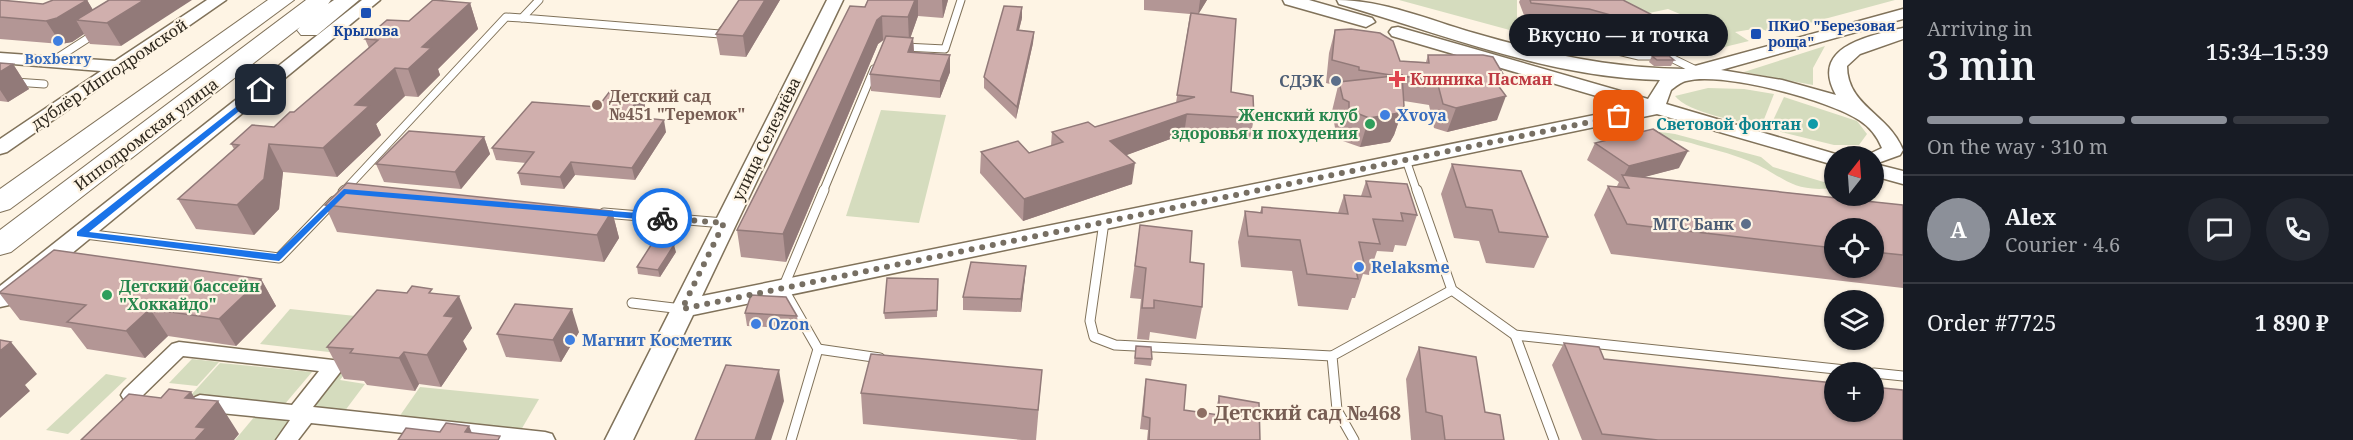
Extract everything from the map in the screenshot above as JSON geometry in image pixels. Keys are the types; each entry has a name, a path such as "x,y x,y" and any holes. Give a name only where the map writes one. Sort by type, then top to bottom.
{"highway":[{"path":"106,127 182,48 248,0"},
{"name":"Ипподромская улица","path":"0,203 282,0"},
{"name":"Ипподромская улица","path":"0,245 320,0"},
{"path":"142,138 263,65 348,0"}],"street":[{"name":"дублёр Ипподромской","path":"0,148 218,0"},
{"path":"0,299 372,0"},
{"name":"улица Селезнёва","path":"619,440 835,0"},
{"path":"1291,0 1824,156"},
{"path":"1345,0 1586,67 1628,74 1691,73 1725,76 1780,86 1823,97 1903,135"},
{"path":"1656,108 1657,93 1668,82 1691,73 1903,14"},
{"path":"1884,154 1893,151 1888,138 1879,127 1862,114 1843,91 1836,76 1839,62 1844,54 1903,33"},
{"path":"0,58 117,67"},
{"path":"682,309 1656,108"},
{"path":"1884,173 1903,178"},
{"path":"116,410 179,349 334,366 286,440"},
{"path":"131,396 153,398"},
{"path":"175,400 301,415 394,432 545,440"}],"lane":[{"path":"522,18 539,0"},
{"path":"894,46 945,50 961,0"},
{"path":"81,234 279,258 506,17 720,34 726,26"},
{"path":"1647,20 1683,42 1668,49 1667,56"},
{"path":"1525,29 1639,56 1667,56 1691,73"},
{"path":"51,62 99,31"},
{"path":"792,440 818,350 783,288 879,57"},
{"path":"0,81 44,84"},
{"path":"1406,160 1452,290 1515,335 1824,368"},
{"path":"344,191 356,192"},
{"path":"591,212 724,223"},
{"path":"1104,222 1090,321 1094,337 1115,345 1332,356 1452,290"},
{"path":"632,303 682,309"},
{"path":"1515,335 1554,440"},
{"path":"818,350 888,359"},
{"path":"1332,356 1337,410 1354,440"},
{"path":"1884,374 1903,376"}],"green space":[{"path":"1399,0 1517,0 1517,32"},
{"path":"1539,0 1895,0 1772,33 1759,28 1735,32 1749,41 1696,54 1687,46 1718,30 1668,9 1621,19"},
{"path":"1825,46 1813,68 1813,85 1744,72"},
{"path":"1708,88 1744,89 1774,94 1761,127 1702,112 1675,96"},
{"path":"1784,97 1857,121 1867,134 1859,145 1834,145 1769,129"},
{"path":"881,110 946,115 919,223 846,216"},
{"path":"1654,131 1675,134 1761,157 1773,167 1824,182 1824,189 1797,186 1735,156 1685,141 1643,135 1638,132"},
{"path":"290,309 374,318 346,354 260,344"},
{"path":"391,314 340,380 365,384 344,412 305,408"},
{"path":"192,359 219,362 197,386 169,383"},
{"path":"220,363 312,372 284,405 191,395"},
{"path":"106,374 127,378 68,434 46,430"},
{"path":"420,387 539,399 521,430 399,417"},
{"path":"255,416 296,416 277,440 235,440"}],"building":[{"path":"0,0 43,4 53,0 87,0 57,18 46,21 0,17"},
{"path":"109,0 144,0 107,23 76,20"},
{"path":"433,0 470,3 422,47 431,48 408,69 395,68 355,105 369,106 323,148 269,144 264,179 237,205 178,199 239,145 231,144 252,125 274,127 378,40 365,39 387,20 409,21"},
{"path":"739,0 765,0 743,36 716,34"},
{"path":"868,0 915,0 908,17 882,16 877,20 783,234 737,230 850,6 865,7"},
{"path":"1530,0 1623,0 1664,21 1654,23 1664,34 1643,33 1614,16 1589,9 1531,3"},
{"path":"1004,6 1022,7 1017,30 1034,32 1017,107 984,77"},
{"path":"1191,13 1236,19 1231,92 1253,96 1254,118 1187,114 1110,141 1135,163 1024,199 981,152 1018,141 1029,153 1063,142 1052,132 1088,122 1095,127 1195,97 1177,95"},
{"path":"1351,29 1380,33 1393,41 1400,61 1429,63 1428,55 1493,57 1503,74 1497,84 1506,96 1456,108 1443,104 1437,81 1359,70 1359,67 1332,60 1335,30"},
{"path":"886,36 913,38 908,52 950,55 940,81 870,74"},
{"path":"1652,56 1669,56 1674,60 1657,60"},
{"path":"0,63 13,64 0,72"},
{"path":"1402,75 1404,106 1399,113 1369,118 1349,110 1349,102 1343,99 1339,82"},
{"path":"610,91 642,94 626,116 664,120 632,168 571,162 560,177 518,173 534,152 492,148 532,102 598,107"},
{"path":"1653,129 1688,151 1629,166 1595,143"},
{"path":"409,131 484,137 455,172 376,164"},
{"path":"1452,164 1521,171 1548,237 1499,232 1492,210 1466,207"},
{"path":"1622,175 1824,197 1824,206 1884,206 1884,203 1903,205 1903,255 1884,253 1884,218 1824,218 1824,247 1627,224 1608,186 1629,188"},
{"path":"1366,181 1407,184 1417,215 1401,213 1403,221 1373,219 1380,244 1359,242 1365,267 1355,266 1358,279 1307,274 1300,240 1248,236 1245,211 1262,213 1262,207 1348,214 1344,195 1371,197"},
{"path":"347,183 612,211 597,235 325,205"},
{"path":"1140,225 1192,231 1190,262 1204,264 1202,307 1154,300 1154,308 1142,308 1146,268 1135,266"},
{"path":"653,242 674,245 658,270 637,267"},
{"path":"54,250 261,279 219,319 150,309 126,331 67,322 86,305 0,293"},
{"path":"971,262 1026,266 1021,299 963,297"},
{"path":"887,278 938,279 937,310 884,313"},
{"path":"412,286 432,289 429,293 459,296 444,316 454,317 427,355 404,352 399,358 350,353 353,349 327,347 377,290 407,293"},
{"path":"751,295 786,297 797,316 745,313"},
{"path":"515,304 572,309 553,340 497,334"},
{"path":"0,340 11,342 0,351"},
{"path":"1564,343 1599,347 1604,359 1824,382 1824,422 1884,422 1884,388 1903,390 1903,440 1658,440 1602,434"},
{"path":"1136,346 1151,347 1152,359 1135,358"},
{"path":"1419,347 1476,357 1485,412 1500,415 1504,440 1445,440 1442,416 1426,412"},
{"path":"871,354 1042,370 1038,410 861,393"},
{"path":"726,365 779,370 755,440 695,440"},
{"path":"1146,379 1186,385 1184,410 1219,415 1219,396 1259,403 1260,440 1149,440 1150,418 1143,416"},
{"path":"169,389 191,392 185,398 218,401 196,427 206,428 195,440 81,440 129,394 161,398"},
{"path":"446,423 469,426 465,432 500,436 498,440 398,440 406,428 440,432"}],"way so far":[{"path":"662,218 724,223 682,309 1619,116"}],"place":[{"name":"Крылова","path":"366,13"},
{"name":"ПКиО \"Березовая роща\"","path":"1756,34"},
{"name":"Boxberry","path":"58,41"},
{"name":"Клиника Пасман","path":"1397,79"},
{"name":"СДЭК","path":"1336,81"},
{"name":"Детский сад №451 \"Теремок\"","path":"597,105"},
{"name":"Xvoya","path":"1385,115"},
{"name":"Вкусно — и точка","path":"1619,116"},
{"name":"Женский клуб здоровья и похудения","path":"1370,124"},
{"name":"Световой фонтан","path":"1813,124"},
{"name":"МТС Банк","path":"1746,224"},
{"name":"Relaksme","path":"1359,267"},
{"name":"Детский бассейн \"Хоккайдо\"","path":"107,295"},
{"name":"Ozon","path":"756,324"},
{"name":"Магнит Косметик","path":"570,340"},
{"name":"Детский сад №468","path":"1202,413"}],"route":[{"path":"261,90 81,234 279,258 344,191 662,218"}]}
